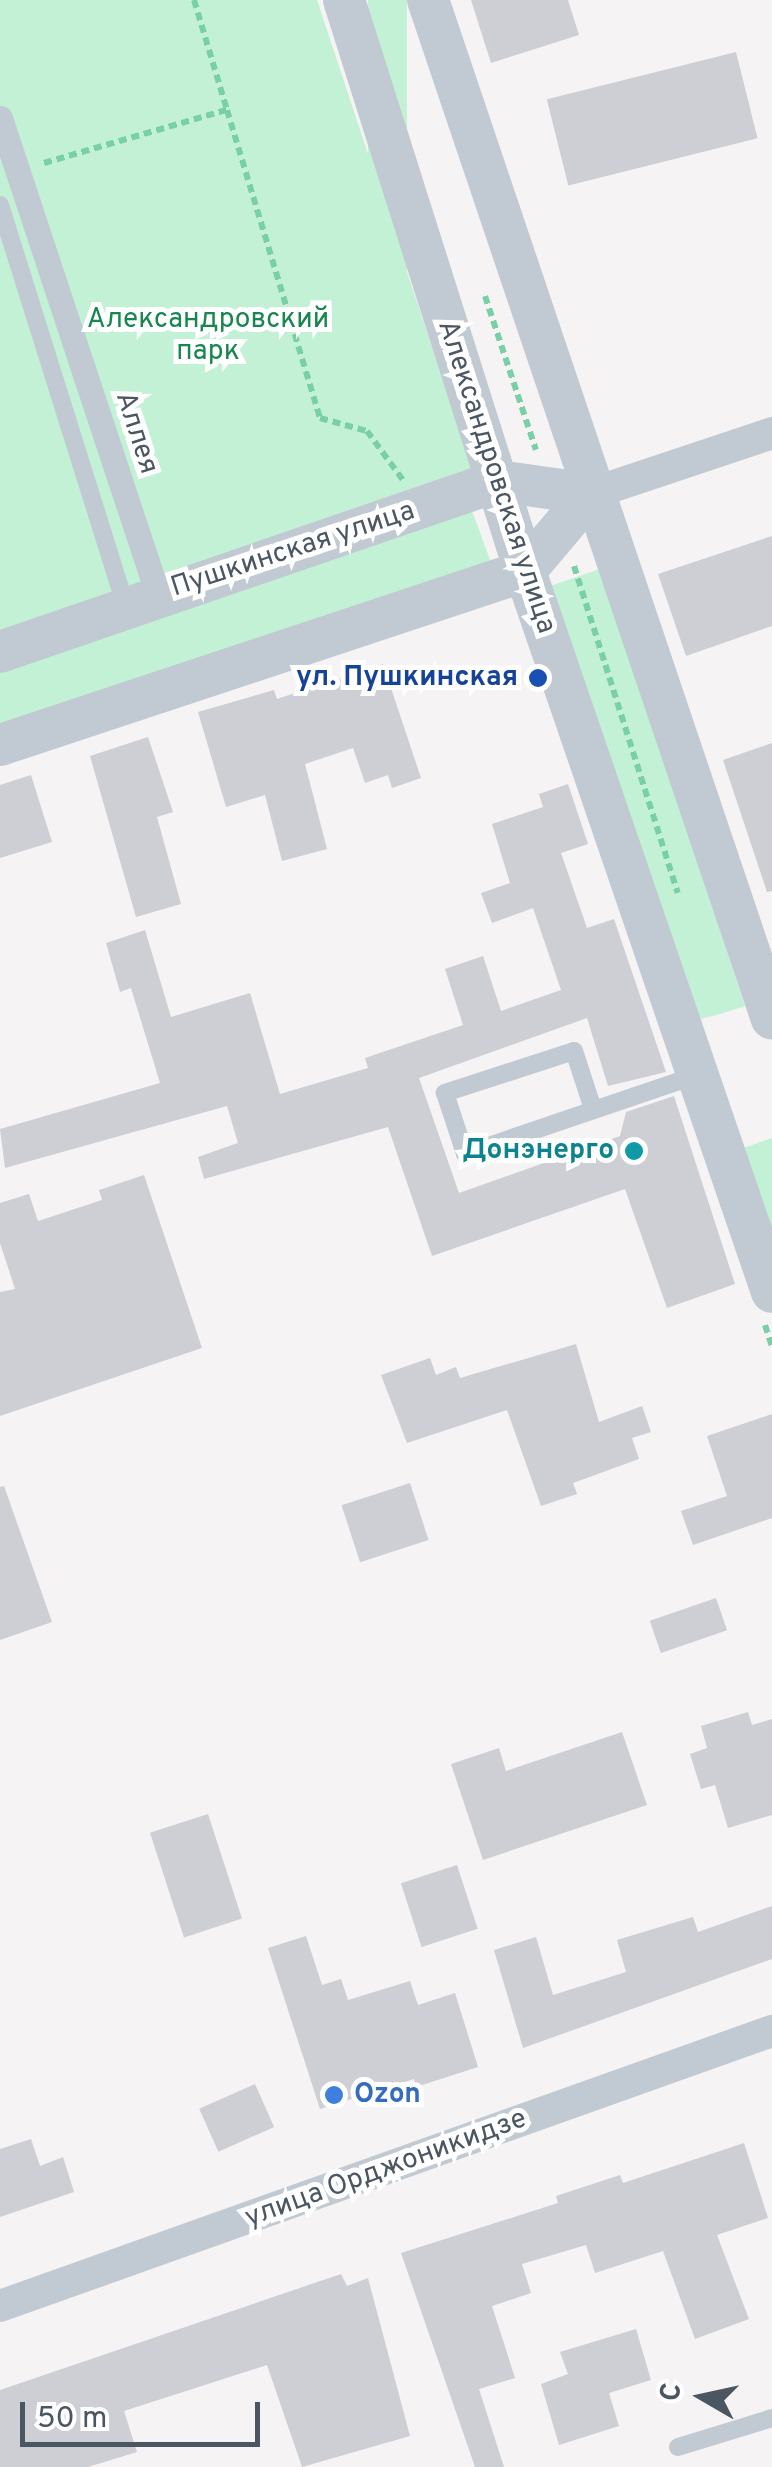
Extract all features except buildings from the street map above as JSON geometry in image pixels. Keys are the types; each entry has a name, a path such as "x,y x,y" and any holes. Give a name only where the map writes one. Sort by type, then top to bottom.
{"street":[{"name":"Александровская улица","path":"344,0 525,571 772,1292"},
{"path":"428,0 567,503 772,1020"},
{"name":"Аллея","path":"0,118 142,602"},
{"name":"Пушкинская улица","path":"0,652 498,482 567,503 772,433"},
{"path":"0,746 525,571 567,503"},
{"name":"улица Орджоникидзе","path":"0,2306 772,2031"}],"lane":[{"path":"0,205 142,602"},
{"path":"593,1109 574,1051 445,1093 465,1154 698,1074"},
{"path":"678,2447 772,2418"}],"path":[{"path":"194,0 320,418 367,431 419,508"},
{"path":"18,171 227,110"},
{"path":"479,277 567,503 682,905"}],"green space":[{"name":"Александровский парк","path":"0,0 317,0 473,471 0,630"},
{"path":"368,0 407,0 407,450 368,450"},
{"path":"471,508 493,568 0,730 0,672"},
{"path":"600,569 745,1006 717,1015 691,1021 544,588"},
{"path":"772,1138 772,1248 738,1150"}],"place":[{"name":"ул. Пушкинская","path":"538,678"},
{"name":"Донэнерго","path":"634,1151"},
{"name":"Ozon","path":"334,2095"}]}
